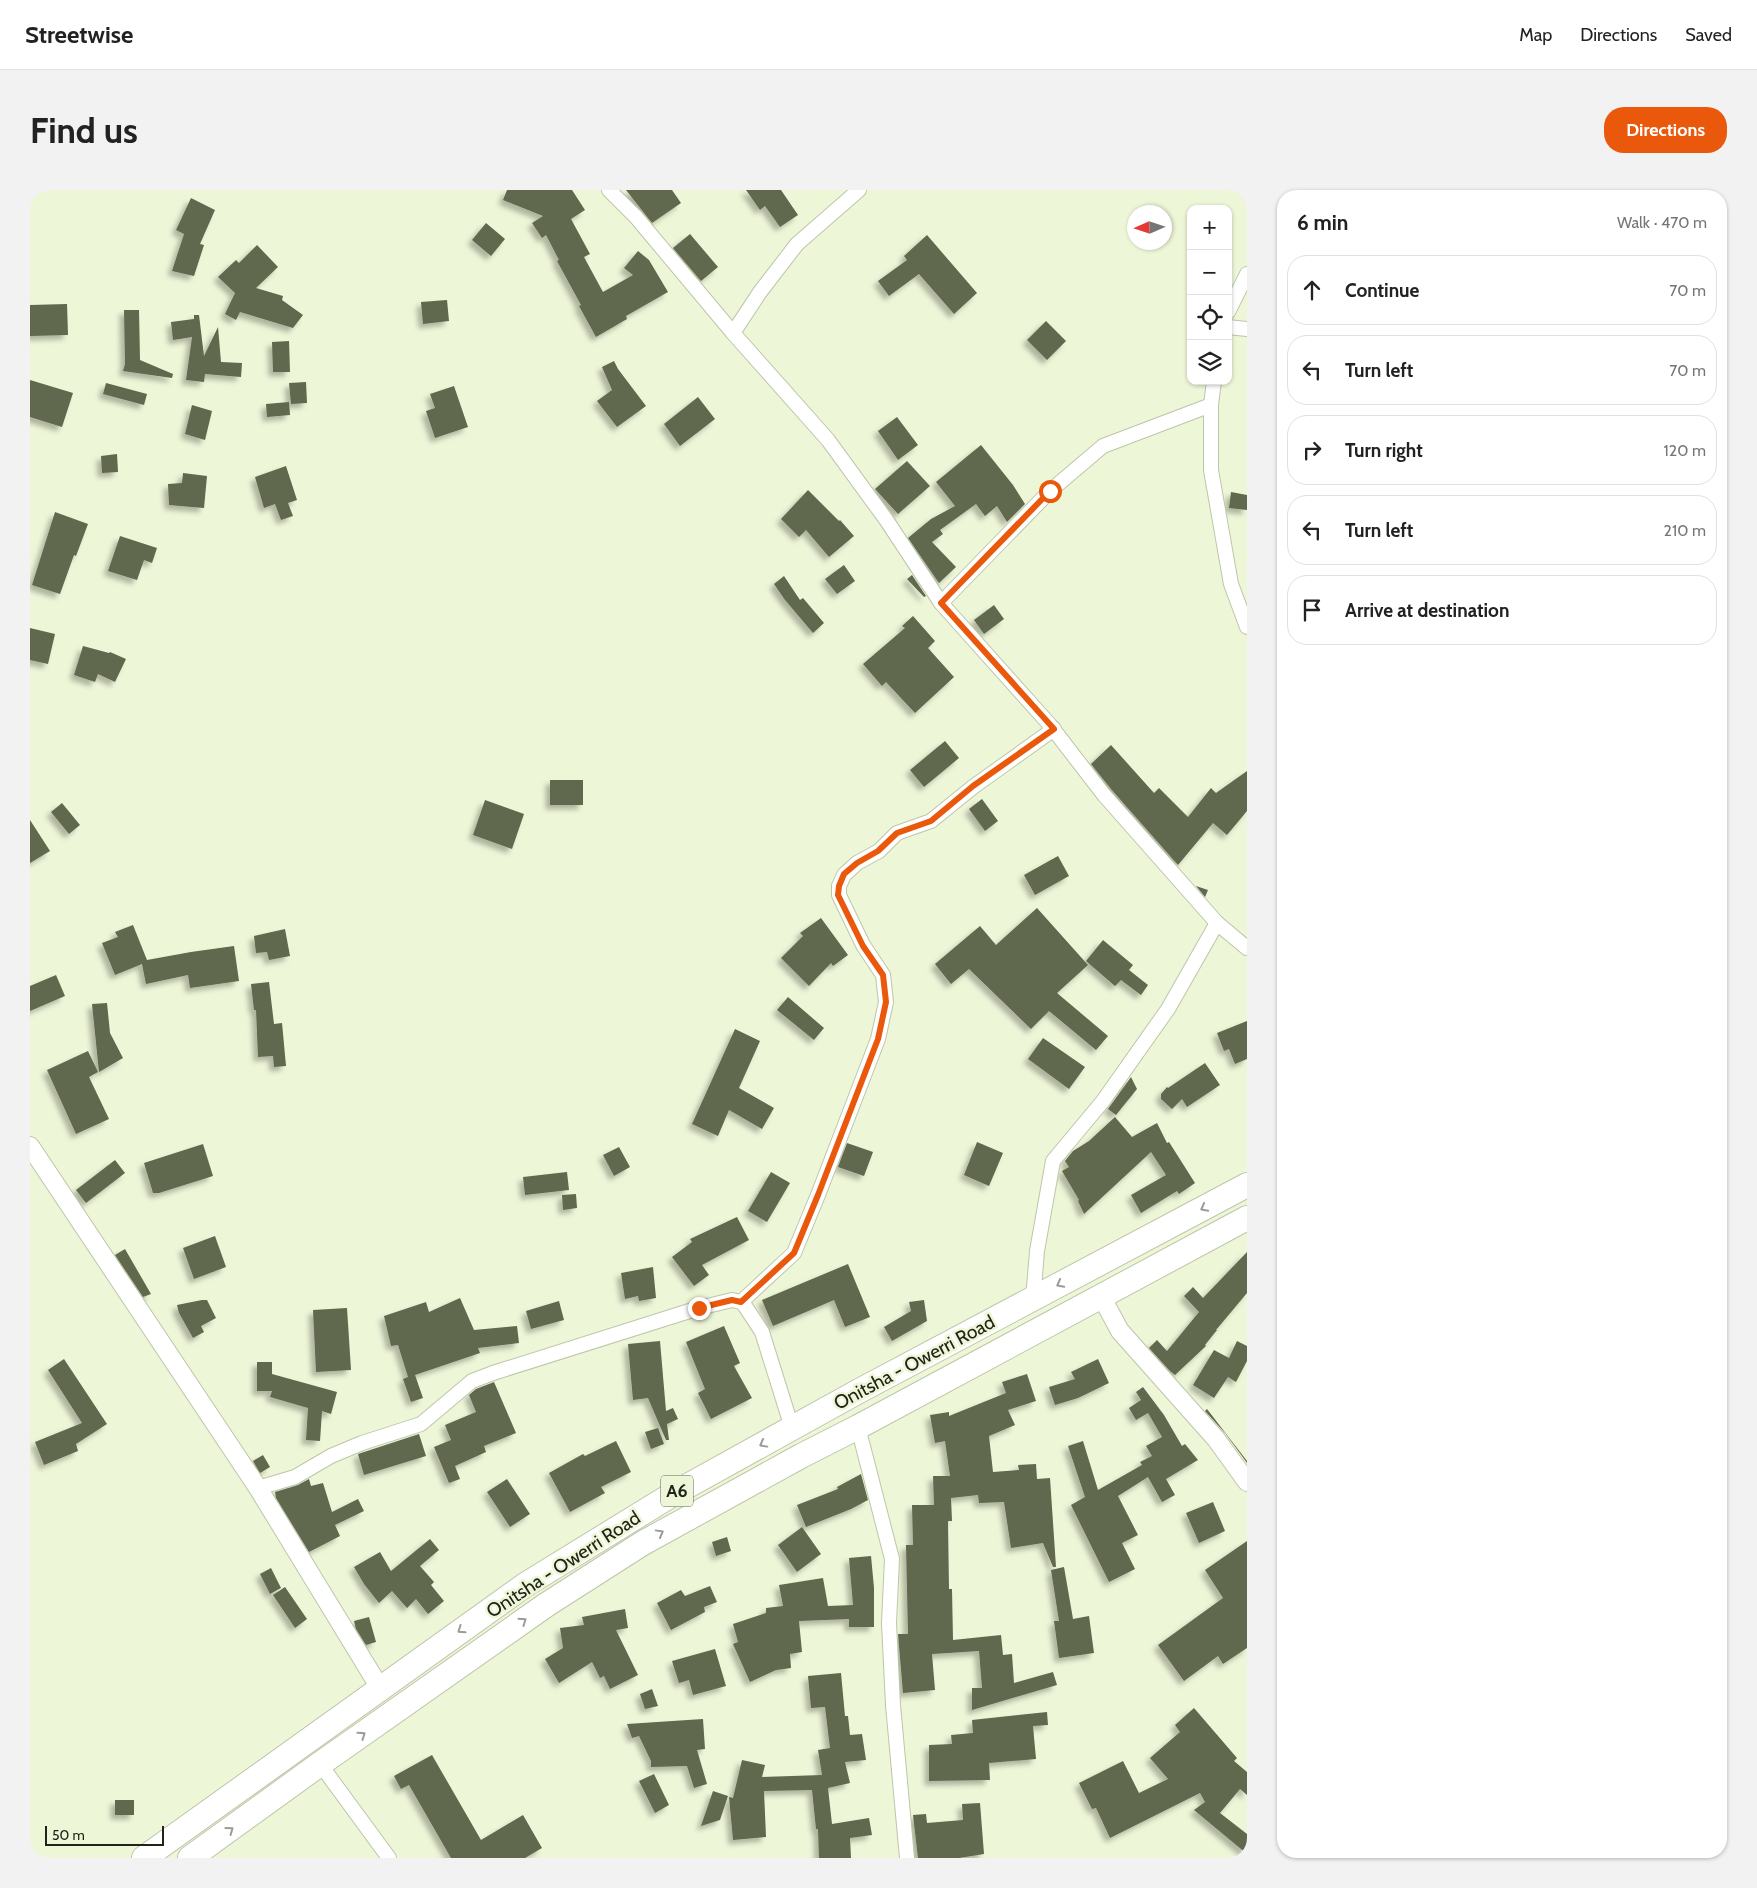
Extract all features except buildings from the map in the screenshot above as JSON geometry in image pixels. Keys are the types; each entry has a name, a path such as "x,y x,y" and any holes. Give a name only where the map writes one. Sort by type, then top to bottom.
{"highway":[{"name":"Onitsha - Owerri Road","path":"144,1858 228,1800 380,1688 525,1585 673,1494 792,1428 1247,1185"},
{"name":"Onitsha - Owerri Road","path":"190,1858 546,1605 643,1542 1247,1218"}],"street":[{"path":"609,190 636,217 733,334 828,440 887,521 941,603 1054,729 1104,795 1216,923 1244,942"},
{"path":"733,334 760,292 797,244 859,190"},
{"path":"1232,304 1247,274"},
{"path":"1232,327 1247,329"},
{"path":"1214,385 1211,405 1211,470 1231,584 1247,627"},
{"path":"941,603 1050,491 1103,446 1211,405"},
{"path":"741,1302 794,1253 878,1039 886,1002 883,975 863,946 838,895 839,886 844,874 857,863 878,851 897,833 931,821 973,786 1054,729"},
{"path":"1033,1299 1036,1251 1053,1161 1103,1101 1168,1009 1216,923"},
{"path":"30,1146 258,1488 380,1688"},
{"path":"1101,1296 1120,1331 1216,1439 1247,1482"},
{"path":"258,1488 295,1477 331,1456 362,1443 421,1424 472,1381 699,1308 732,1300 741,1302 762,1332 792,1428"},
{"path":"858,1427 892,1558 889,1623 893,1705 907,1858"},
{"path":"320,1764 388,1858"}],"route":[{"path":"699,1308 732,1300 741,1302 794,1253 878,1039 886,1002 883,975 863,946 838,895 839,886 844,874 857,863 878,851 897,833 931,821 973,786 1054,729 941,603 1050,491"}]}
